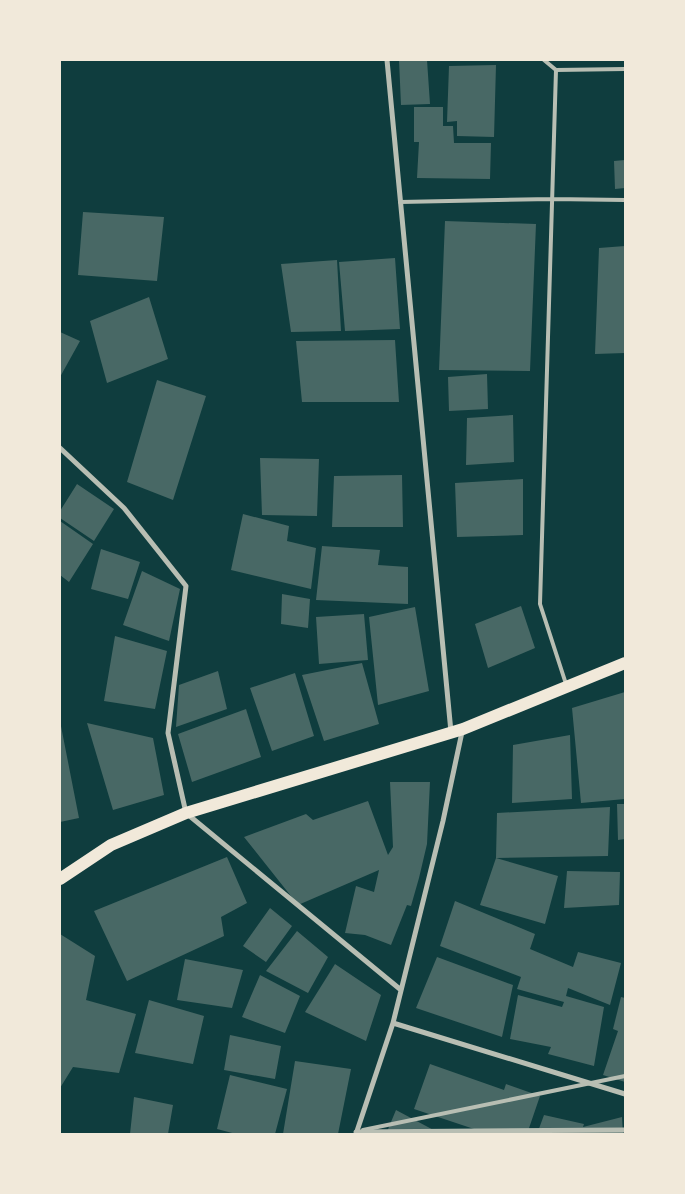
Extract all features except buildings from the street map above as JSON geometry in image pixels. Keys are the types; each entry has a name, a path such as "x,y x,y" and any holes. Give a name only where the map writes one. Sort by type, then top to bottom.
{"main road":[{"path":"60,880 111,845 186,813 457,730 625,663"}],"street":[{"path":"356,1133 393,1023 443,821 457,730 400,202 387,60"},
{"path":"60,448 124,508 186,586 168,733 186,813 401,990"},
{"path":"60,871 74,869"},
{"path":"393,1023 625,1094"},
{"path":"356,1133 625,1130"},
{"path":"356,1133 367,1134"}],"lane":[{"path":"544,60 556,70 625,70"},
{"path":"556,70 540,604 567,687"},
{"path":"400,202 552,198 625,200"},
{"path":"356,1133 625,1076"}]}
